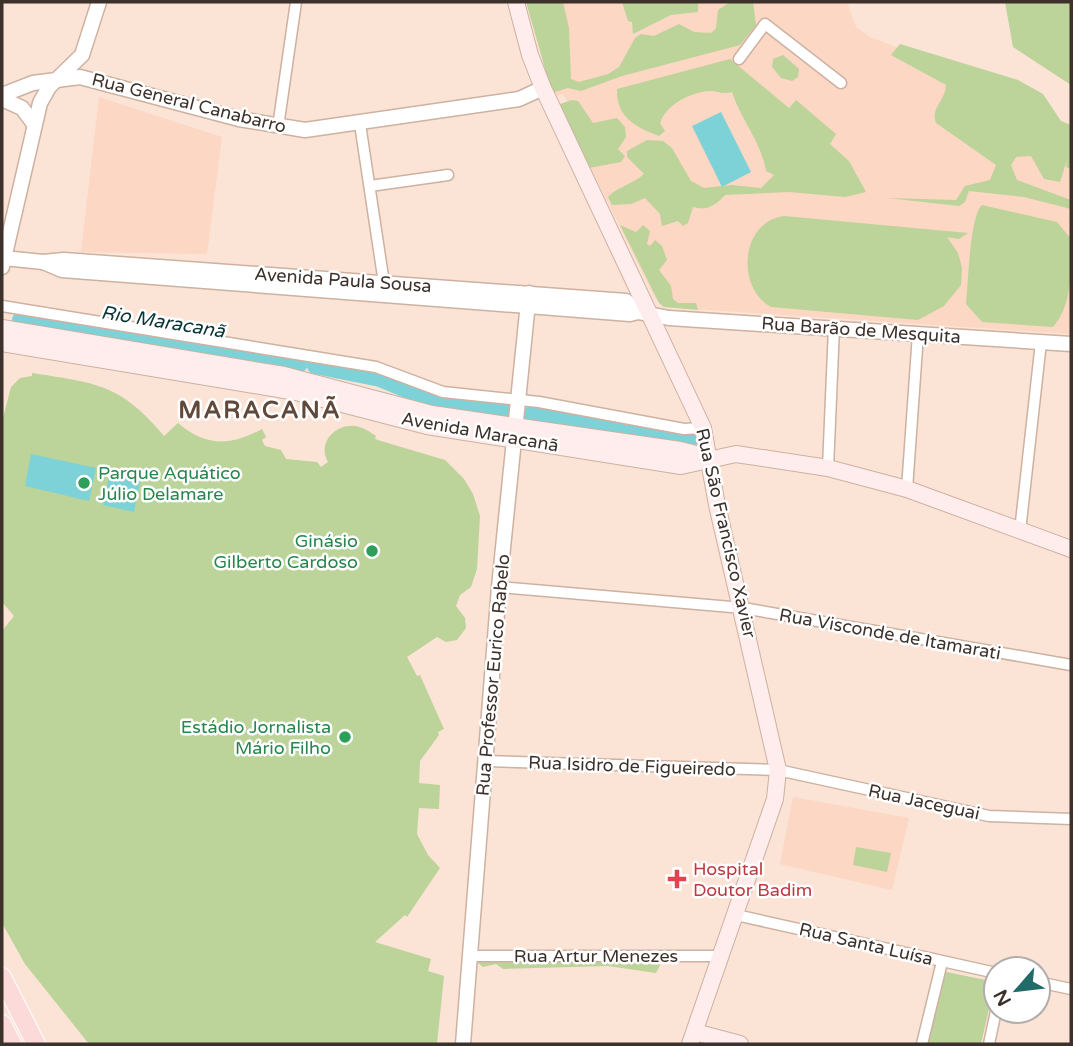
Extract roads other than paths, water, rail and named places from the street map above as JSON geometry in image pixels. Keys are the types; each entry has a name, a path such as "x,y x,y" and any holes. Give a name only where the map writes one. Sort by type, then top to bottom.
{"main road":[{"name":"Rua São Francisco Xavier","path":"516,2 530,55 543,88 644,313 703,428 711,458 717,505 743,608 778,770 775,799 693,1038"},
{"name":"Avenida Maracanã","path":"3,339 285,375 432,414 514,432 680,450 711,458 742,455 828,468 907,489 1068,550"},
{"path":"2,977 8,1002 36,1044"},
{"path":"2,1024 12,1044"},
{"path":"693,1038 740,1044"}],"street":[{"path":"2,261 43,94 76,63 86,48 99,2"},
{"path":"278,127 296,2"},
{"path":"740,59 765,24 841,83"},
{"name":"Rua General Canabarro","path":"2,97 59,78 80,77 278,127 305,130 519,99 543,88"},
{"path":"2,97 22,108 34,124"},
{"path":"360,124 385,289"},
{"path":"370,186 448,175"},
{"name":"Avenida Paula Sousa","path":"2,261 64,260 144,271 586,304 626,301 644,313"},
{"name":"Rua Professor Eurico Rabelo","path":"463,1044 499,587 529,299"},
{"name":"Avenida Maracanã","path":"2,306 376,367 399,373 443,392 517,400 684,429 703,428"},
{"name":"Rua Barão de Mesquita","path":"644,313 1071,344"},
{"path":"828,468 834,327"},
{"path":"907,489 918,334"},
{"path":"1020,531 1041,342"},
{"name":"Rua Visconde de Itamarati","path":"499,587 743,608 1071,665"},
{"name":"Rua Isidro de Figueiredo","path":"486,761 778,770"},
{"name":"Rua Jaceguai","path":"778,770 989,816 1071,819"},
{"name":"Rua Santa Luísa","path":"736,915 982,970"},
{"name":"Rua Artur Menezes","path":"470,956 721,956"},
{"path":"922,1044 942,962"},
{"path":"1052,985 1071,989"},
{"path":"989,1044 993,1025"}],"water":[{"path":"721,112 751,172 722,187 692,126"},
{"path":"31,454 96,468 89,501 25,486"},
{"path":"110,472 141,478 134,512 103,505"}],"waterway":[{"name":"Rio Maracanã","path":"20,320 300,364"},
{"name":"Rio Maracanã","path":"315,366 380,379 431,400 506,410"},
{"name":"Rio Maracanã","path":"531,414 691,440"}],"place":[{"name":"Parque Aquático Júlio Delamare","path":"84,483"},
{"name":"Ginásio Gilberto Cardoso","path":"372,551"},
{"name":"Estádio Jornalista Mário Filho","path":"345,737"},
{"name":"Hospital Doutor Badim","path":"677,879"}],"district":[{"name":"MARACANÃ","path":"260,410"}]}
